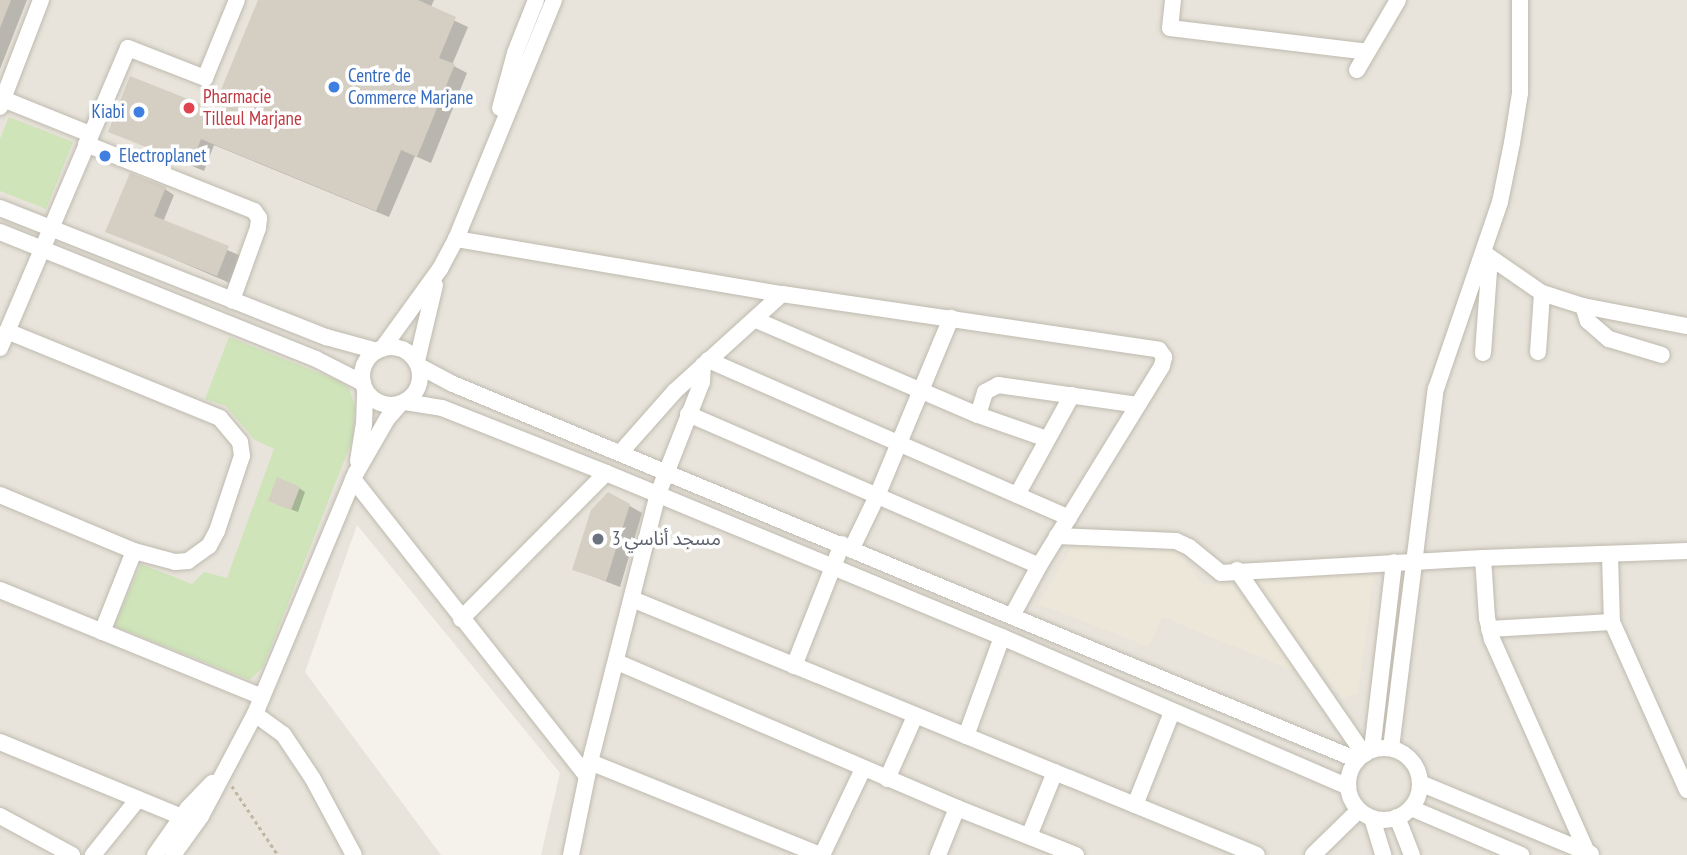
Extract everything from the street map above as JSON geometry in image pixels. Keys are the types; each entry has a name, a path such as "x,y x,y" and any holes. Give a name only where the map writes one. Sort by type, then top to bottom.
{"street":[{"path":"41,0 2,103 254,211 259,218 258,228 232,300"},
{"path":"0,348 128,48 205,78 237,0"},
{"path":"487,158 515,53 536,0"},
{"path":"554,0 456,239 440,269 379,350 364,365 364,425 355,476 461,618 589,769 821,855 863,769"},
{"path":"1173,0 1170,28 1367,52"},
{"path":"1357,69 1398,0"},
{"path":"1391,748 1436,389 1487,255 1500,202 1520,93 1520,0"},
{"path":"0,208 326,337 379,350 401,349 418,363 453,384 1223,702 1364,754 1391,748 1412,760 1420,783 1418,796 1404,813"},
{"path":"0,232 316,359 364,386 380,403 442,408 606,473 1003,637 1348,787 1366,814 1383,855"},
{"path":"456,239 782,294 1159,350 1164,361 1039,566 1012,616"},
{"path":"1487,255 1542,293 1583,306 1687,326"},
{"path":"1482,353 1487,255"},
{"path":"173,855 201,816 255,714 355,476 387,419 402,403 412,397 420,382 418,363 421,333 440,269"},
{"path":"1538,352 1542,293"},
{"path":"621,452 706,362 782,294"},
{"path":"1583,306 1588,321 1603,335 1662,355"},
{"path":"794,666 833,567 877,496 951,318"},
{"path":"756,320 978,415 1047,439"},
{"path":"0,495 134,551 175,562 188,561 209,546 239,471 240,442 220,418 7,331"},
{"path":"589,855 572,852 589,769 658,494 702,382 706,362"},
{"path":"706,362 900,442 1069,518"},
{"path":"978,415 985,392 992,386 1138,405"},
{"path":"1017,495 1072,395"},
{"path":"688,414 1039,566"},
{"path":"461,618 606,473"},
{"path":"1058,536 1176,541 1189,547 1221,572 1415,561 1610,556 1687,551"},
{"path":"102,632 134,551"},
{"path":"1610,556 1612,622 1687,790"},
{"path":"1483,558 1489,629 1590,854"},
{"path":"1348,787 1348,778 1364,754 1394,562"},
{"path":"1237,570 1364,754"},
{"path":"0,590 262,697"},
{"path":"632,599 1257,855"},
{"path":"1489,629 1612,622"},
{"path":"1022,646 1031,624"},
{"path":"966,736 1003,637"},
{"path":"617,662 863,769 1029,836 1054,851 1076,855"},
{"path":"1213,729 1223,702"},
{"path":"1135,805 1172,712"},
{"path":"255,714 283,734 313,779 354,855"},
{"path":"887,779 915,716"},
{"path":"0,742 182,817"},
{"path":"155,855 182,817 223,771"},
{"path":"1029,836 1055,772"},
{"path":"1420,783 1590,854"},
{"path":"93,855 138,799"},
{"path":"938,855 957,808"},
{"path":"1404,813 1412,855"},
{"path":"1313,855 1366,814 1404,813 1521,855"},
{"path":"0,816 72,855"}],"path":[{"path":"223,771 278,855"}],"shaded area":[{"path":"0,0 1687,0 1687,855 541,855 560,773 357,525 305,672 441,855 0,855"},
{"path":"1074,544 1177,552 1203,584 1230,582 1293,666 1292,670 1162,617 1149,647 1038,604"},
{"path":"1374,573 1358,693 1343,699 1254,581"}],"green space":[{"path":"9,117 73,142 46,209 0,191 0,139"},
{"path":"229,337 339,381 349,388 355,407 353,438 263,667 250,680 114,626 141,564 192,584 204,572 227,578 274,449 255,440 226,406 205,399"}],"building":[{"path":"0,0 11,0 0,28"},
{"name":"Centre de Commerce Marjane","path":"258,0 418,0 456,17 439,58 455,64 417,157 401,150 376,211 201,139 191,165 108,132 130,76 213,109"},
{"path":"130,173 166,187 154,216 229,246 217,276 105,232"},
{"path":"277,477 300,487 291,510 268,501"},
{"path":"608,492 630,504 606,581 572,570 591,510"}],"place":[{"name":"Centre de Commerce Marjane","path":"334,87"},
{"name":"Pharmacie Tilleul Marjane","path":"189,108"},
{"name":"Kiabi","path":"139,112"},
{"name":"Electroplanet","path":"105,156"},
{"name":"مسجد أناسي 3","path":"598,539"}]}
